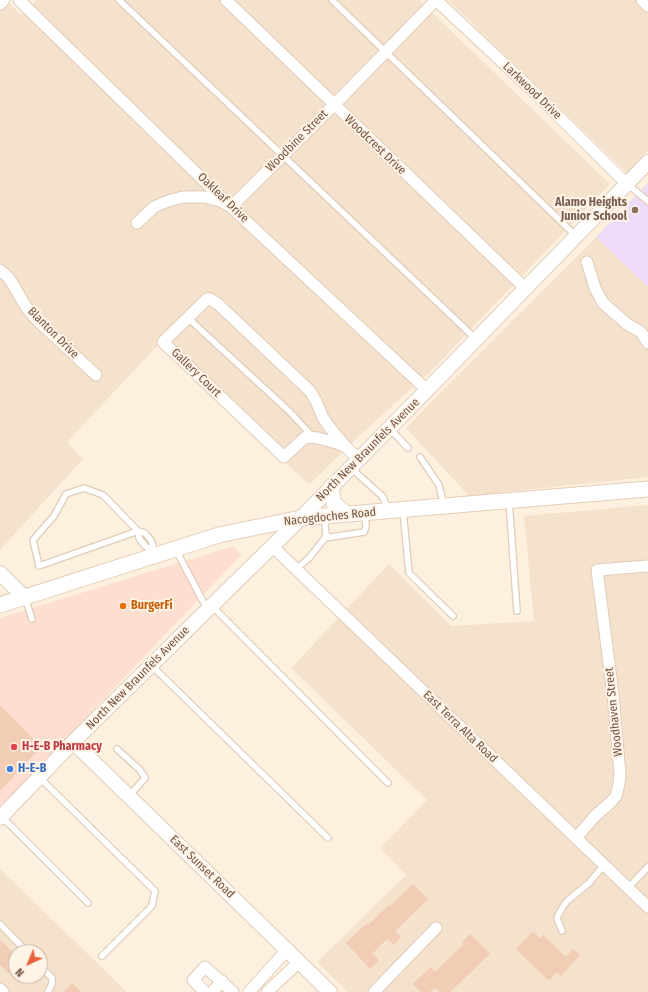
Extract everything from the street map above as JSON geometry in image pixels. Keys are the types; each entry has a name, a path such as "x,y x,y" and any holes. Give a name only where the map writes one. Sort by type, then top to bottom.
{"main road":[{"path":"331,487 334,504 347,514"},
{"name":"Nacogdoches Road","path":"0,605 25,598 151,554 176,549 219,535 300,518 648,489"}],"street":[{"path":"0,4 4,0"},
{"name":"Woodcrest Drive","path":"226,0 525,288"},
{"name":"Woodbine Street","path":"231,207 334,105 436,0"},
{"name":"Larkwood Drive","path":"436,0 532,90 627,184"},
{"path":"642,0 648,6"},
{"name":"Oakleaf Drive","path":"22,1 231,207 427,390"},
{"name":"North New Braunfels Avenue","path":"1,817 73,742 272,546 427,390 648,162"},
{"path":"137,223 154,208 168,201 183,197 206,197 220,201 231,207"},
{"path":"587,262 595,288 603,303 627,324 641,332 648,343"},
{"name":"Blanton Drive","path":"0,270 9,278 26,307 36,319 96,374"},
{"name":"Gallery Court","path":"346,447 337,443 306,437 284,457 163,342 207,299 210,299 218,304 310,391 323,418 346,447 354,463"},
{"name":"East Terra Alta Road","path":"272,546 648,907"},
{"name":"Woodhaven Street","path":"576,838 595,816 616,796 620,780 613,694 597,570 648,566"},
{"path":"0,574 25,598"},
{"name":"East Sunset Road","path":"73,742 330,992"},
{"path":"374,992 436,928"},
{"path":"250,992 287,950"},
{"path":"261,979 269,990 299,962"},
{"path":"205,992 193,980 205,967 233,992"},
{"path":"212,992 222,981"},
{"path":"0,989 3,992"}],"lane":[{"path":"119,0 476,340"},
{"path":"332,0 576,236"},
{"path":"627,184 648,201"},
{"path":"188,318 290,412 314,438"},
{"path":"389,428 408,448"},
{"path":"420,457 439,485 444,506"},
{"path":"354,463 395,510 409,573 453,616"},
{"path":"138,531 39,566 33,540 54,516 66,494 84,488 103,495 138,531 145,533 151,540 153,546 151,554"},
{"path":"509,501 517,611"},
{"path":"325,538 364,532 366,527 365,513"},
{"path":"296,569 309,558 325,538 324,516"},
{"path":"176,549 209,608 388,783"},
{"path":"25,598 32,619"},
{"path":"151,665 328,838"},
{"path":"117,749 140,770 145,778 129,796"},
{"path":"39,777 155,891 152,906 102,956"},
{"path":"1,817 88,903"},
{"path":"562,930 556,918 561,910 567,901 589,883 604,866"},
{"path":"628,888 648,867"},
{"path":"0,924 19,944"},
{"path":"48,974 52,978 52,984 48,992"}],"shaded area":[{"path":"0,0 6,0 21,15 36,0 419,0 610,184 431,371 360,435 309,485 160,343 67,442 83,459 0,550"},
{"path":"448,0 648,0 648,150 627,173"},
{"name":"Alamo Heights Junior School","path":"648,183 648,287 596,237"},
{"path":"596,237 648,287 648,477 469,496 406,428"},
{"path":"648,505 648,992 348,992 317,962 406,875 380,848 427,800 291,668 389,564 451,626 534,621 524,516"},
{"path":"234,546 241,555 0,808 0,618"},
{"path":"0,869 127,992 0,992"}],"building":[{"name":"H-E-B","path":"0,705 41,747 0,791"},
{"path":"413,884 428,899 395,931 401,937 394,945 387,939 372,954 379,960 370,969 346,943 367,923 368,925 390,904 391,905"},
{"path":"533,931 540,938 543,935 566,957 573,949 580,955 561,976 557,972 549,981 516,949"},
{"path":"470,934 490,954 450,992 440,992 435,987 430,992 421,992 412,984 431,967 435,972 464,944 462,942"},
{"path":"0,940 8,948 8,973 0,965"},
{"path":"72,983 82,992 64,992"}],"place":[{"name":"Alamo Heights Junior School","path":"635,210"},
{"name":"BurgerFi","path":"123,606"},
{"name":"H-E-B Pharmacy","path":"14,747"},
{"name":"H-E-B","path":"10,769"}]}
